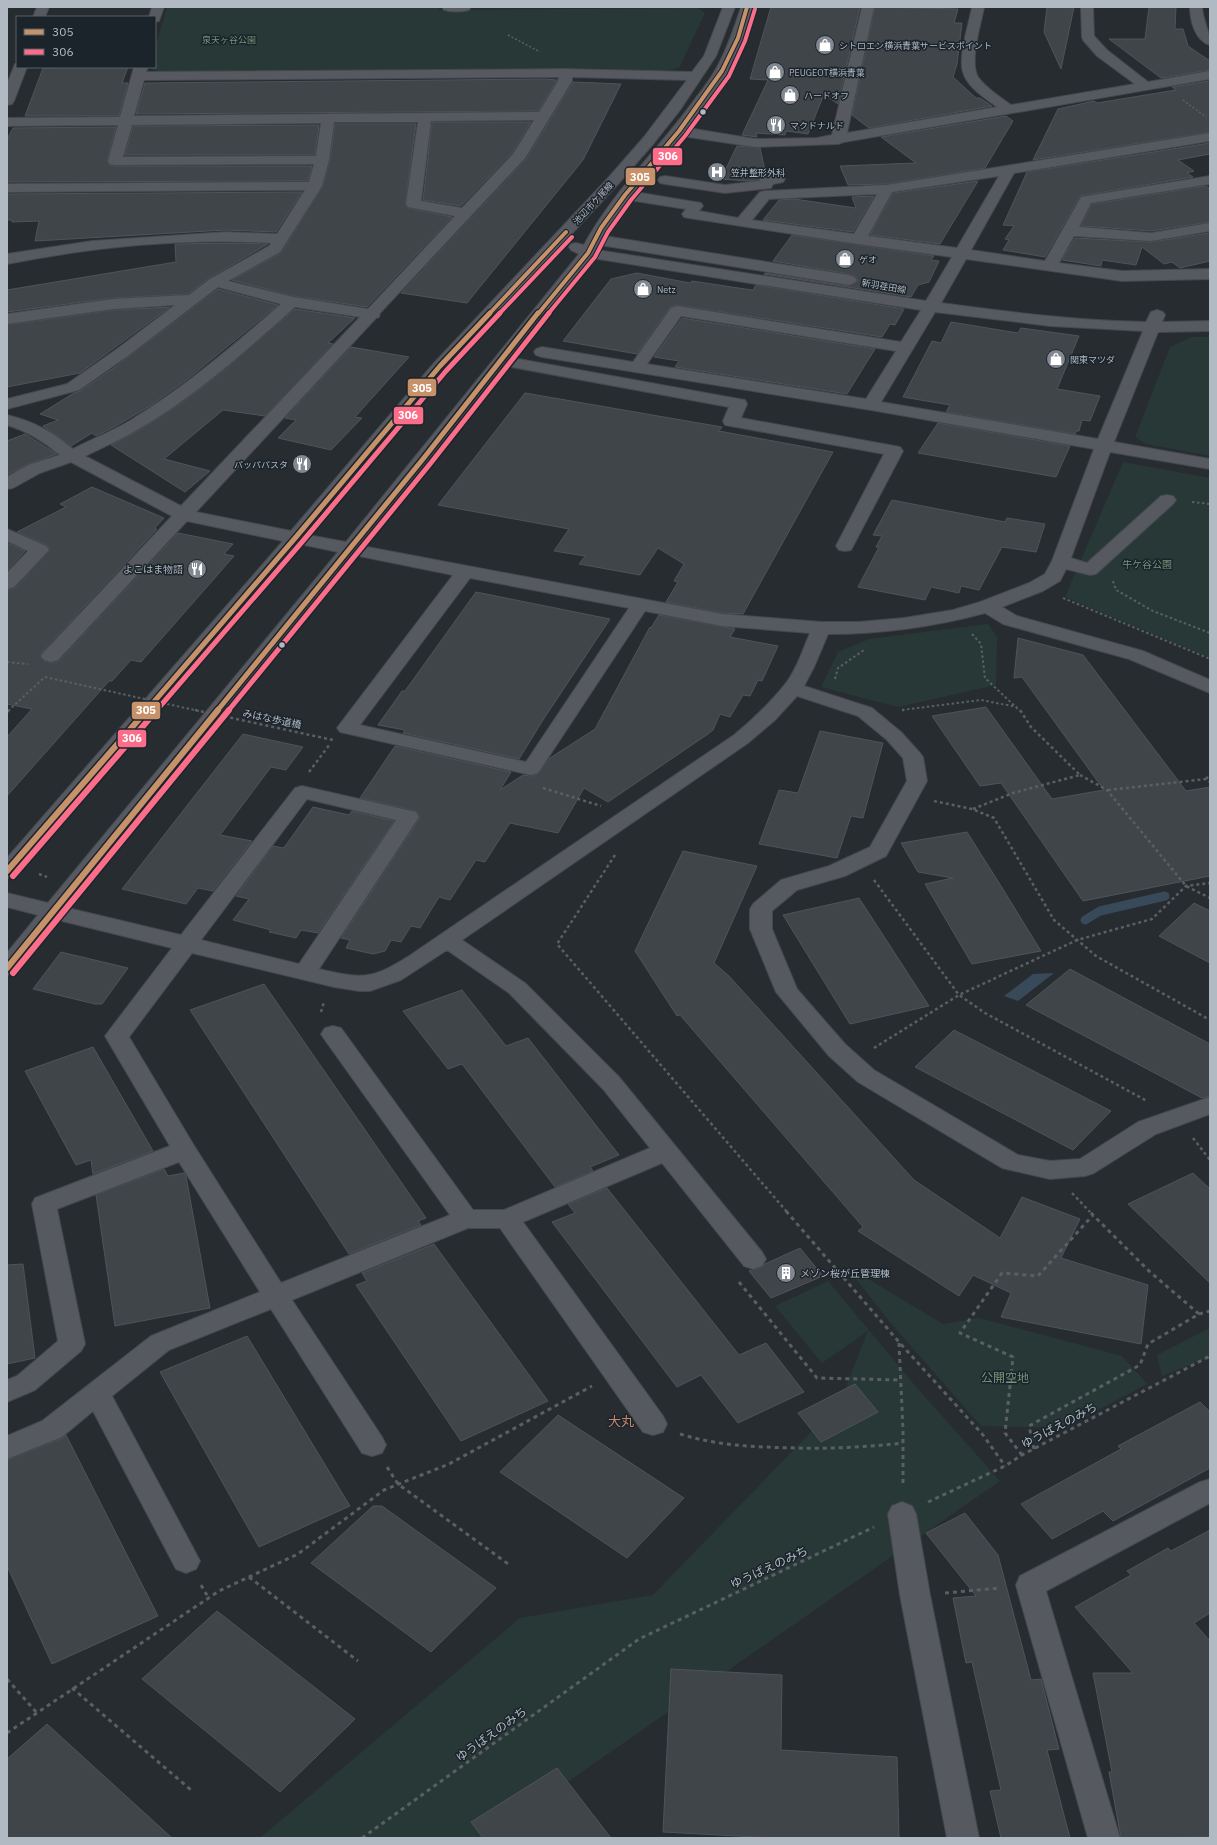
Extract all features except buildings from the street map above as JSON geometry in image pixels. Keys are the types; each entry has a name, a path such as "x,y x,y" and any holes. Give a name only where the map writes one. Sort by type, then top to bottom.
{"street":[{"path":"448,7 465,7"},
{"name":"池辺市ケ尾線","path":"7,871 296,537 440,366 649,140 675,107 710,56 729,7"},
{"name":"池辺市ケ尾線","path":"7,968 127,818 504,361 592,246 601,228 625,195 679,131 722,71 738,38 747,7"},
{"path":"838,140 868,7"},
{"path":"978,7 969,59 969,71 976,83 1009,110"},
{"path":"1087,7 1088,37 1102,53 1146,86"},
{"path":"1196,7 1196,21 1200,30 1210,41"},
{"path":"1196,21 1210,17"},
{"path":"7,101 20,68"},
{"path":"322,160 115,161 139,71 566,73 697,76"},
{"path":"51,656 373,314 520,155 565,81 566,73"},
{"path":"679,131 755,143 810,143 838,140 1210,75"},
{"path":"7,122 544,116"},
{"path":"425,118 413,204 465,213"},
{"path":"7,404 73,387 123,352 215,282 275,249 315,186 322,160 328,119"},
{"path":"742,223 765,195 887,189 1210,137"},
{"path":"871,405 934,301 1009,170"},
{"path":"828,178 835,192"},
{"path":"665,180 725,189 766,185 766,180 790,179"},
{"path":"1050,266 1086,200 1210,180"},
{"path":"7,188 315,186"},
{"path":"685,204 699,186"},
{"path":"858,240 887,189"},
{"path":"625,195 696,206 689,214 742,223 1122,276 1210,274"},
{"path":"1068,231 1151,237 1210,227"},
{"path":"7,260 33,254 92,245 226,236 280,239"},
{"name":"新羽荏田線","path":"559,239 736,278 934,301 1016,318 1154,321 1210,326"},
{"path":"215,282 292,302 373,314"},
{"path":"7,319 113,304 193,299"},
{"path":"7,484 34,469 72,456 136,424 170,402 242,346 292,302"},
{"path":"637,367 677,311 906,348"},
{"name":"新羽荏田線","path":"1154,321 1210,314"},
{"path":"7,420 28,426 52,440 72,456 184,515 465,572 722,620 821,628 859,628 904,624 956,615 987,606 1036,587 1053,577 1061,561 1104,446 1154,321"},
{"path":"542,352 871,405 1210,464"},
{"path":"504,361 739,404 731,421 894,451 845,546"},
{"path":"1061,561 1090,570 1167,500"},
{"path":"7,534 40,550 7,583"},
{"path":"465,572 340,734 531,769 640,605"},
{"path":"987,606 1010,620 1136,655 1210,687"},
{"path":"7,900 334,980 360,984 379,981 398,972 447,940 741,739 768,716 792,688 810,658 821,628"},
{"path":"792,688 865,712 894,736 913,757 917,782 878,851 837,871 789,885 761,909 761,929 787,992 837,1050 866,1076 1011,1162 1050,1170 1085,1167 1147,1128 1210,1105"},
{"path":"304,973 409,817 302,792 117,1036 184,1150 372,1445"},
{"path":"447,940 516,988 611,1083 753,1259"},
{"path":"333,1034 466,1219"},
{"path":"7,1391 26,1383 72,1344 44,1204 184,1150"},
{"path":"7,1448 52,1429 160,1343 466,1219 507,1219 666,1151"},
{"path":"507,1219 653,1424"},
{"path":"97,1393 186,1561"},
{"path":"1104,1838 1030,1585 1210,1490"},
{"path":"902,1514 915,1595 963,1838"}],"path":[{"path":"508,35 541,53"},
{"path":"1090,570 1113,578 1116,590 1153,611 1210,633"},
{"path":"1036,587 1210,659"},
{"path":"956,615 981,644 986,678 1018,707 1031,727 1080,775 1107,790 1186,886 1210,898"},
{"path":"842,682 835,679 838,668 904,624"},
{"name":"みはな歩道橋","path":"7,712 44,677 340,734"},
{"path":"896,711 981,700 1018,707"},
{"path":"302,792 299,785 340,734"},
{"path":"1206,779 1210,774"},
{"path":"972,809 1013,793 1080,775"},
{"path":"1107,790 1206,779 1210,782"},
{"path":"908,796 972,809 994,818 1054,920 1096,956 1210,1020"},
{"path":"616,853 557,944 899,1342 983,1435 1005,1466"},
{"path":"860,860 959,995 985,1013 1177,1117"},
{"path":"852,1063 959,995 1077,940 1152,919 1186,886 1210,883"},
{"path":"333,1034 320,1010 334,980"},
{"path":"1050,1170 1116,1240 1179,1298 1199,1314"},
{"path":"1022,1455 1005,1433 1013,1357 960,1333 1002,1273 1038,1276 1067,1246 1093,1215"},
{"path":"736,1279 817,1378 901,1380"},
{"path":"1034,1449 1029,1426 1140,1365 1148,1344 1199,1314 1210,1310"},
{"path":"899,1342 903,1443 902,1514"},
{"name":"ゆうばえのみち","path":"362,1838 639,1639 1005,1466 1022,1455 1210,1356"},
{"path":"7,1733 72,1688 219,1591 298,1554 384,1490 449,1464 617,1372"},
{"path":"653,1424 699,1441 746,1448 871,1448 903,1443"},
{"path":"398,1484 511,1566"},
{"path":"249,1577 358,1661"},
{"path":"915,1595 1030,1585"},
{"path":"7,1679 37,1713"},
{"path":"72,1688 191,1790"}],"green space":[{"name":"泉天ヶ谷公園","path":"167,7 439,7 439,10 698,8 705,13 679,68 666,71 592,68 160,72 149,68 156,68 156,45"},
{"path":"1192,337 1210,337 1210,456 1146,444 1135,437 1170,347"},
{"name":"牛ケ谷公園","path":"1123,462 1210,478 1210,658 1065,597"},
{"path":"988,624 997,637 996,685 898,707 821,687 838,652 869,639"},
{"name":"公開空地","path":"845,1265 943,1324 979,1318 1122,1356 1147,1384 1064,1428 981,1426 889,1321"},
{"path":"828,1281 918,1389 1000,1481 487,1838 260,1838 520,1618 653,1595 840,1402 868,1331 822,1363 775,1306"},
{"path":"1210,1328 1210,1357 1162,1376 1157,1355"}],"water":[{"path":"1054,973 1018,1001 1004,996 1033,974"}],"waterway":[{"path":"1085,920 1100,911 1165,896"}],"transit line":[{"name":"305","path":"7,968 423,459 575,267 588,253 601,228 625,195 679,131 722,71 738,38 747,7"},
{"name":"306","path":"13,973 430,464 581,272 595,257 608,232 631,200 685,136 729,76 745,41 755,9"},
{"name":"305","path":"7,871 296,537 440,366 566,232"},
{"name":"306","path":"13,876 302,542 446,371 572,237"}],"place":[{"name":"シトロエン横浜青葉サービスポイント","path":"825,45"},
{"name":"PEUGEOT横浜青葉","path":"775,72"},
{"name":"ハードオフ","path":"790,95"},
{"name":"マクドナルド","path":"776,125"},
{"name":"笠井整形外科","path":"717,172"},
{"name":"ゲオ","path":"845,259"},
{"name":"Netz","path":"643,289"},
{"name":"関東マツダ","path":"1056,359"},
{"name":"パッパパスタ","path":"302,464"},
{"name":"よこはま物語","path":"197,569"},
{"name":"メゾン桜が丘管理棟","path":"786,1273"}],"district":[{"name":"大丸","path":"621,1421"}]}
